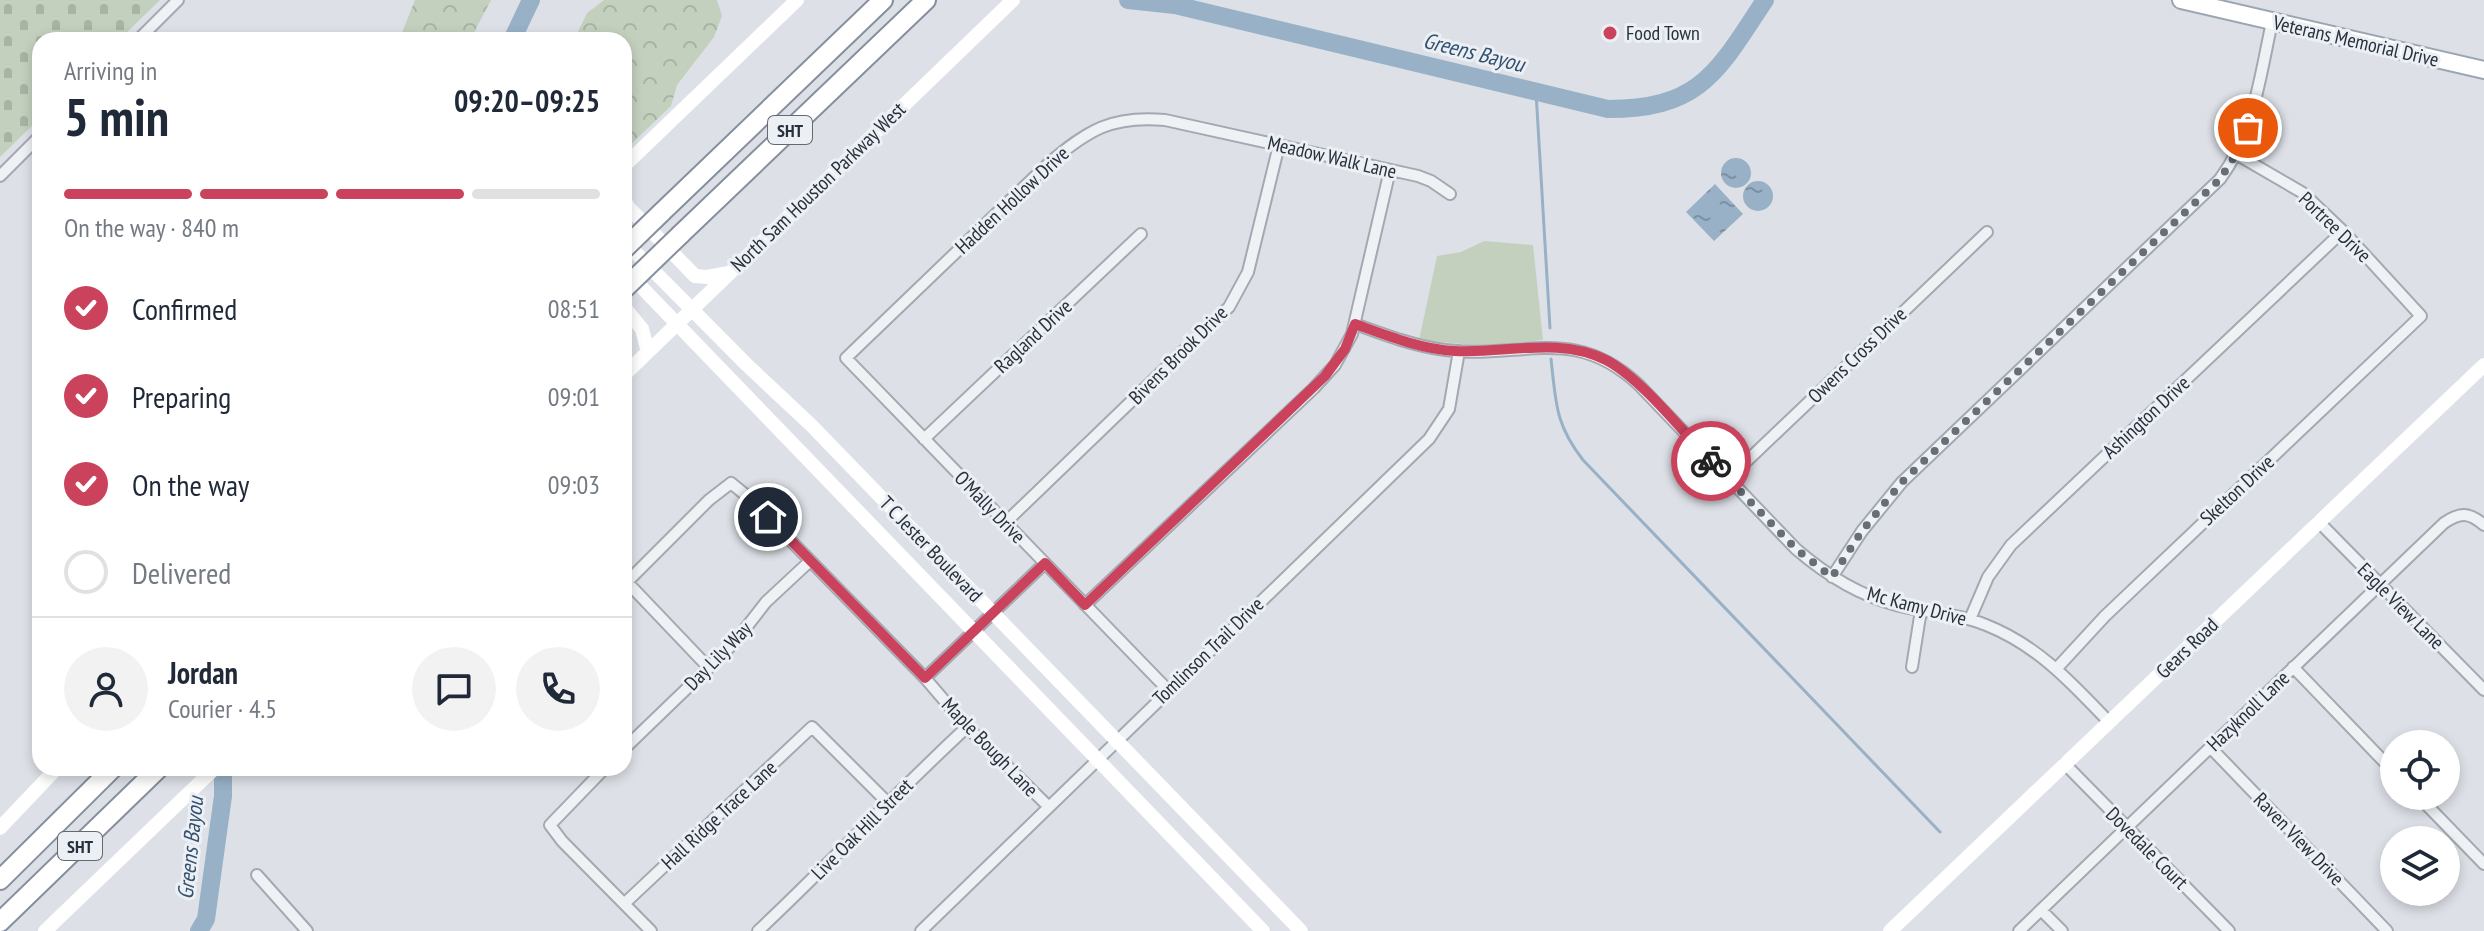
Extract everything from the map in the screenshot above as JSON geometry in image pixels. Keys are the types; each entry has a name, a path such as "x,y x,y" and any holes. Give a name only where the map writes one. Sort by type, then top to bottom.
{"highway":[{"name":"SHT","path":"632,241 883,0"},
{"name":"SHT","path":"632,281 926,0"},
{"name":"SHT","path":"0,880 105,776"},
{"name":"SHT","path":"0,922 151,776"},
{"path":"0,871 34,848"}],"main road":[{"path":"632,158 797,0"},
{"name":"North Sam Houston Parkway West","path":"632,367 1013,0"},
{"name":"Veterans Memorial Drive","path":"2181,0 2484,70"},
{"path":"632,211 695,276 729,273"},
{"name":"T C Jester Boulevard","path":"632,249 876,492 1301,931"},
{"name":"T C Jester Boulevard","path":"632,277 1263,931"},
{"path":"632,317 642,329 648,352"},
{"name":"Gears Road","path":"1890,931 2484,365"},
{"path":"858,509 876,492"},
{"path":"0,828 49,776"},
{"path":"45,931 206,776"}],"street":[{"path":"146,32 178,0"},
{"path":"1832,577 1862,531 1902,482 2220,179 2248,128 2272,22"},
{"name":"Hadden Hollow Drive","path":"846,358 1037,174 1079,138 1105,124 1133,118 1165,120 1211,130"},
{"name":"Meadow Walk Lane","path":"1211,130 1390,170 1431,181 1450,194"},
{"path":"0,176 32,144"},
{"name":"Bivens Brook Drive","path":"1006,522 1229,307 1248,272 1279,145"},
{"name":"Portree Drive","path":"2236,154 2293,186 2343,231 2421,316"},
{"path":"1085,605 1325,376 1345,349 1355,324 1390,170"},
{"name":"Ashington Drive","path":"1970,619 1988,577 2011,545 2343,231"},
{"name":"Owens Cross Drive","path":"1728,479 1987,232"},
{"name":"Ragland Drive","path":"924,439 1141,234"},
{"name":"Skelton Drive","path":"2057,668 2105,616 2421,316"},
{"name":"Mc Kamy Drive","path":"1355,324 1421,346 1459,351 1571,348 1604,359 1619,367 1639,385 1796,549 1832,577 1871,597 1970,619 2022,643 2057,668 2109,722"},
{"name":"Tomlinson Trail Drive","path":"921,931 1429,439 1449,409 1459,351"},
{"name":"O'Mally Drive","path":"846,358 1168,690"},
{"name":"Maple Bough Lane","path":"632,577 709,500 731,483 925,678 967,727 1048,806"},
{"name":"Hazyknoll Lane","path":"2019,931 2379,584 2456,514 2473,516 2484,525"},
{"name":"Eagle View Lane","path":"2319,522 2484,690"},
{"name":"Day Lily Way","path":"632,741 734,643 766,602 810,561"},
{"path":"925,678 1045,563"},
{"name":"Maple Bough Lane","path":"632,587 709,668"},
{"path":"1912,667 1921,610"},
{"path":"2293,667 2380,757"},
{"name":"Hall Ridge Trace Lane","path":"625,903 812,727 887,802"},
{"name":"Live Oak Hill Street","path":"758,931 967,727"},
{"name":"Raven View Drive","path":"2210,747 2387,931"},
{"name":"Dovedale Court","path":"2065,764 2229,931"},
{"path":"597,776 550,825 651,931"},
{"path":"2432,810 2484,864"},
{"path":"257,875 307,931"},
{"path":"2041,910 2062,931"}],"green space":[{"path":"0,0 160,0 127,32 32,32 32,126 0,157"},
{"path":"415,0 491,0 474,32 402,32"},
{"path":"604,0 717,0 722,16 714,37 677,85 671,106 632,143 632,32 578,32 587,13"},
{"path":"1484,241 1533,245 1543,340 1484,346 1419,340 1437,256 1461,252"}],"water":[{"path":"1736,158 1747,162 1751,173 1747,184 1736,188 1725,184 1721,173 1725,162"},
{"path":"1758,181 1769,185 1773,196 1769,207 1758,211 1747,207 1743,196 1747,185"},
{"path":"1715,184 1743,214 1714,241 1686,212"}],"waterway":[{"name":"Greens Bayou","path":"516,32 531,0"},
{"name":"Greens Bayou","path":"1128,0 1175,5 1608,109 1665,102 1704,81 1734,47 1765,0"},
{"path":"1536,92 1550,328"},
{"path":"1551,359 1562,424 1583,460 1940,832"},
{"name":"Greens Bayou","path":"199,931 206,919 223,776"}],"way so far":[{"path":"1711,461 1796,549 1832,577 1862,531 1902,482 2220,179 2248,128"}],"place":[{"name":"Food Town","path":"1610,33"}],"route":[{"path":"768,517 925,678 1045,563 1085,605 1314,388 1335,365 1355,324 1400,340 1445,350 1571,348 1604,359 1619,367 1639,385 1711,461"}]}
